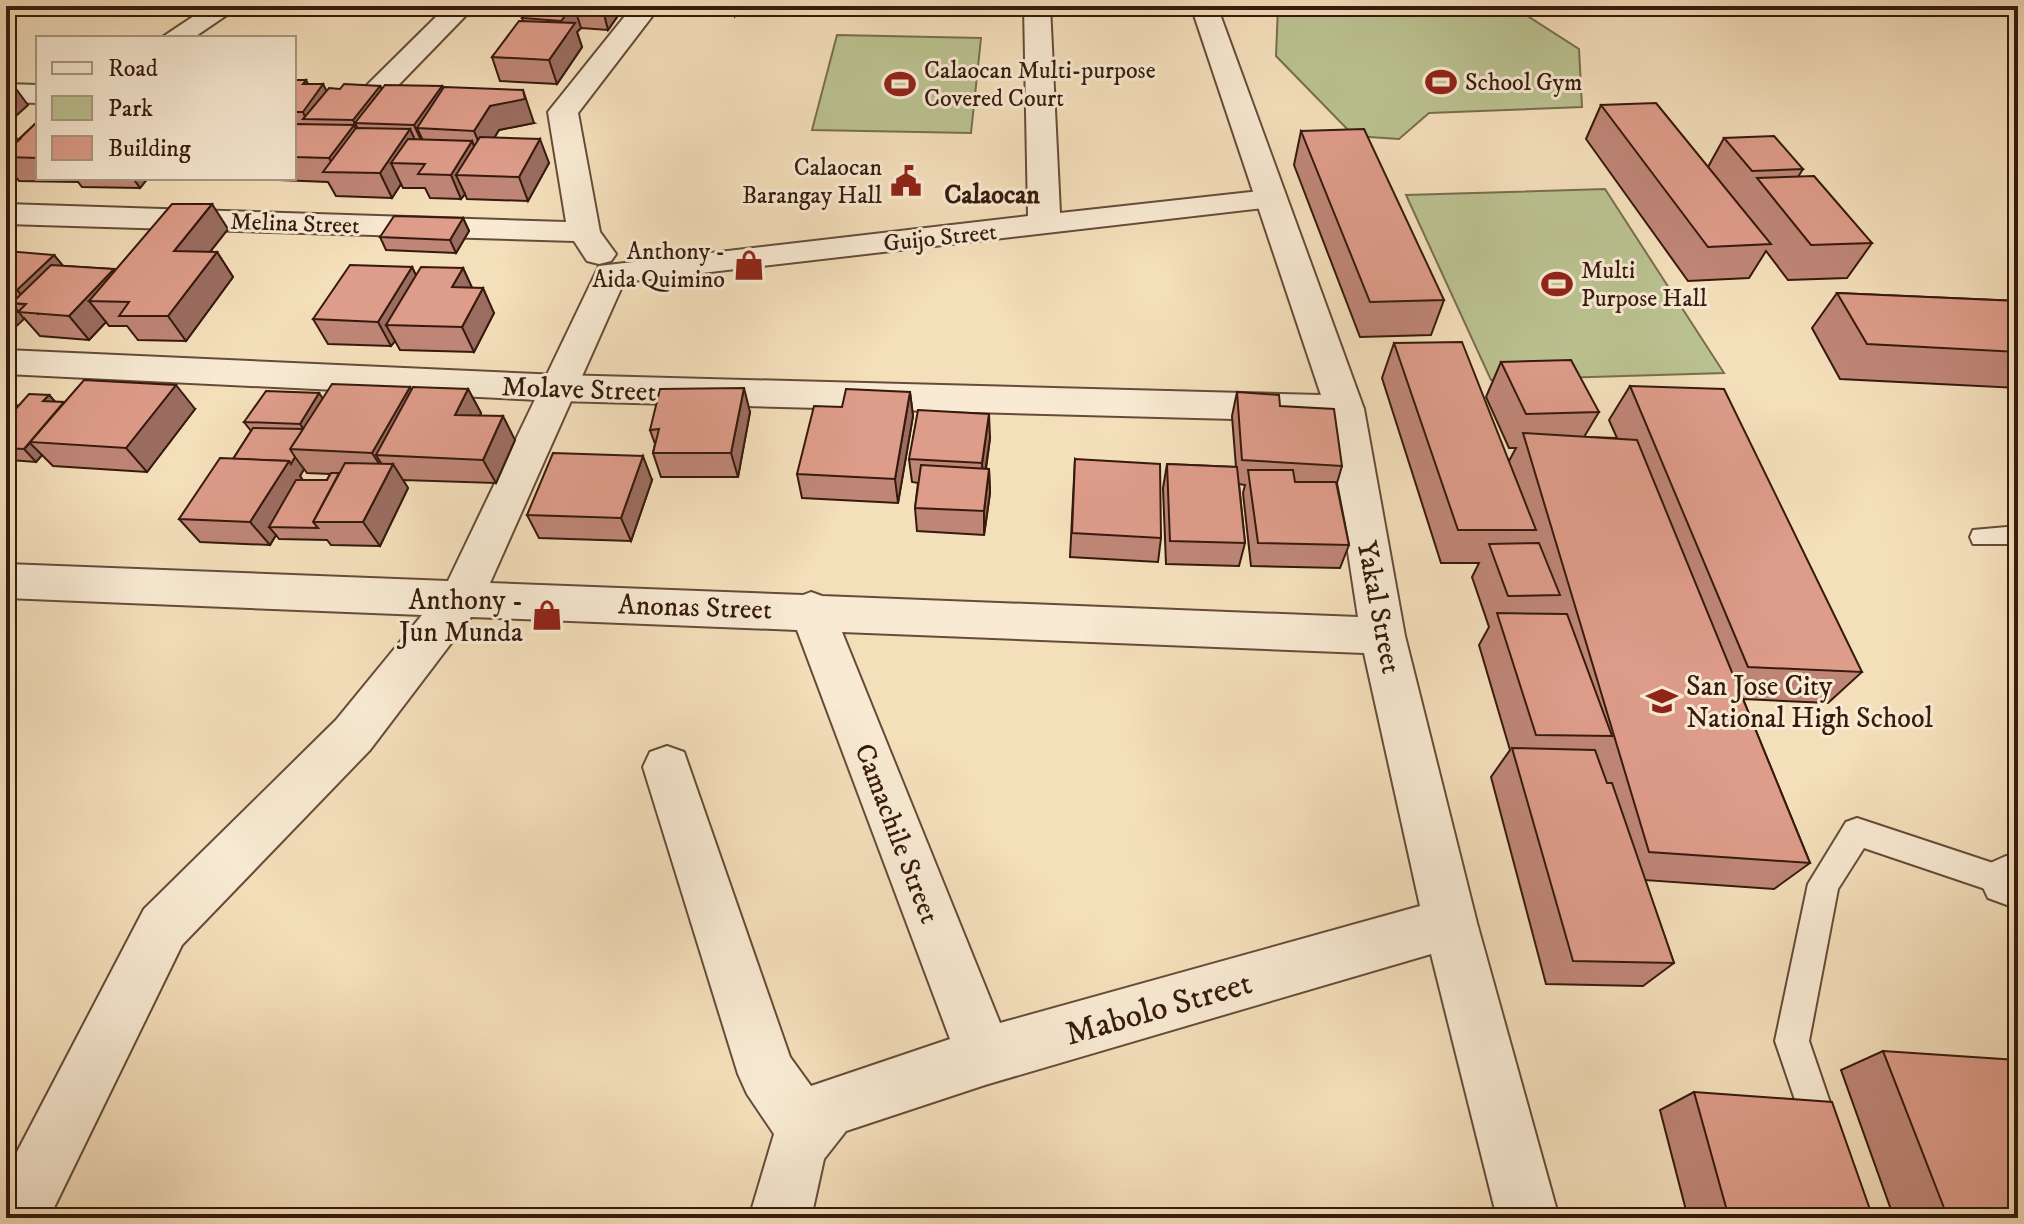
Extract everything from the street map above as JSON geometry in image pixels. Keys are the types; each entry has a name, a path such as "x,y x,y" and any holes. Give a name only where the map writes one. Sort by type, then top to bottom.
{"street":[{"path":"6,11 15,6"},
{"path":"177,36 227,6"},
{"path":"368,100 462,6"},
{"path":"16,1218 163,927 353,735 462,597 611,273 584,232 563,112 647,6"},
{"path":"1037,6 1044,226"},
{"name":"Yakal Street","path":"1204,6 1345,409 1383,636 1450,923 1528,1218"},
{"path":"6,93 36,94"},
{"path":"338,100 398,102"},
{"path":"533,111 563,112"},
{"name":"Guijo Street","path":"611,273 1269,199"},
{"name":"Melina Street","path":"6,214 584,232"},
{"name":"Molave Street","path":"6,362 559,388 1345,409"},
{"name":"Anonas Street","path":"6,581 811,610 1383,636"},
{"name":"Camachile Street","path":"811,610 985,1056"},
{"path":"667,767 767,1074 799,1118 810,1125 794,1161 780,1218"},
{"name":"Mabolo Street","path":"810,1125 828,1108 985,1056 1450,923"}],"lane":[{"path":"1982,537 2018,535"},
{"path":"1830,1159 1792,1041 1823,884 1857,832 2012,883"}],"green space":[{"name":"School Gym","path":"1278,6 1512,6 1579,49 1582,107 1429,113 1399,139 1354,136 1276,56"},
{"name":"Calaocan Multi-purpose Covered Court","path":"837,35 981,38 971,133 812,130"},
{"name":"Multi Purpose Hall","path":"1605,189 1724,373 1491,380 1406,195"}],"building":[{"path":"532,6 573,6 561,21 522,18"},
{"path":"519,21 575,23 549,60 492,57"},
{"path":"296,80 306,80 303,84 323,84 303,112 296,112"},
{"path":"344,84 380,86 353,120 303,119 329,88 340,89"},
{"path":"385,85 442,86 414,125 355,123"},
{"path":"444,87 523,90 525,99 490,106 474,131 417,128"},
{"path":"1656,103 1771,244 1708,247 1601,105"},
{"path":"36,123 36,158 6,157 6,152"},
{"path":"296,124 354,125 329,158 296,157"},
{"path":"356,128 410,129 380,173 323,172"},
{"path":"1364,129 1444,300 1370,302 1301,131"},
{"path":"1774,136 1803,169 1752,171 1724,138"},
{"path":"480,137 540,139 519,177 456,175"},
{"path":"6,138 20,139 6,151"},
{"path":"408,139 472,141 451,175 418,174 425,164 391,163"},
{"path":"1814,176 1872,243 1811,245 1757,178"},
{"path":"172,204 212,204 174,251 217,252 168,316 119,316 129,302 89,301"},
{"path":"394,216 463,218 450,240 380,237"},
{"path":"6,251 54,255 17,290 6,291"},
{"path":"51,265 114,269 69,316 18,312 26,304 12,303"},
{"path":"350,265 412,267 378,322 313,319"},
{"path":"421,267 463,268 452,287 483,288 462,327 386,325"},
{"path":"1837,293 2018,301 2018,352 1867,344"},
{"path":"1462,342 1536,530 1458,530 1394,343"},
{"path":"1571,360 1599,412 1526,414 1501,362"},
{"path":"84,380 176,385 126,448 30,442"},
{"path":"332,384 410,387 372,453 290,449"},
{"path":"1630,386 1724,389 1862,672 1748,667"},
{"path":"413,387 468,389 455,415 503,416 483,460 376,455"},
{"path":"744,388 731,453 653,453 659,429 650,430 660,389"},
{"path":"846,389 910,392 895,479 797,474 814,406 842,407"},
{"path":"266,391 319,393 300,424 244,422"},
{"path":"1237,392 1279,395 1280,406 1334,409 1342,466 1242,460"},
{"path":"29,394 49,395 43,401 64,402 24,449 6,448 6,438 10,433 6,433 6,420"},
{"path":"6,405 16,405 6,417"},
{"path":"918,410 989,414 982,463 909,459"},
{"path":"253,428 303,429 290,449 295,457 291,464 289,461 233,459"},
{"path":"1523,433 1637,440 1810,863 1649,852"},
{"path":"553,453 643,456 621,518 527,515"},
{"path":"220,458 289,461 250,522 179,519"},
{"path":"1075,459 1160,464 1161,538 1072,533"},
{"path":"345,463 393,464 363,522 313,522"},
{"path":"1167,464 1237,467 1245,543 1170,541"},
{"path":"921,465 989,469 984,511 915,508"},
{"path":"1248,470 1293,470 1295,482 1336,482 1349,545 1258,543"},
{"path":"331,473 339,473 313,522 318,528 269,527 296,480 327,480"},
{"path":"1539,543 1560,595 1508,596 1489,544"},
{"path":"1497,613 1567,614 1612,736 1536,735"},
{"path":"1512,748 1595,750 1607,783 1612,783 1674,963 1573,961"},
{"path":"1883,1051 2017,1060 2018,1218 1948,1218"},
{"path":"1694,1092 1832,1102 1873,1218 1729,1218"}],"place":[{"name":"School Gym","path":"1441,82"},
{"name":"Calaocan Multi-purpose Covered Court","path":"900,84"},
{"name":"Calaocan Barangay Hall","path":"906,181"},
{"name":"Anthony - Aida Quimino","path":"749,265"},
{"name":"Multi Purpose Hall","path":"1557,284"},
{"name":"Anthony - Jun Munda","path":"547,615"},
{"name":"San Jose City National High School","path":"1662,701"}],"district":[{"name":"Calaocan","path":"992,194"}]}
